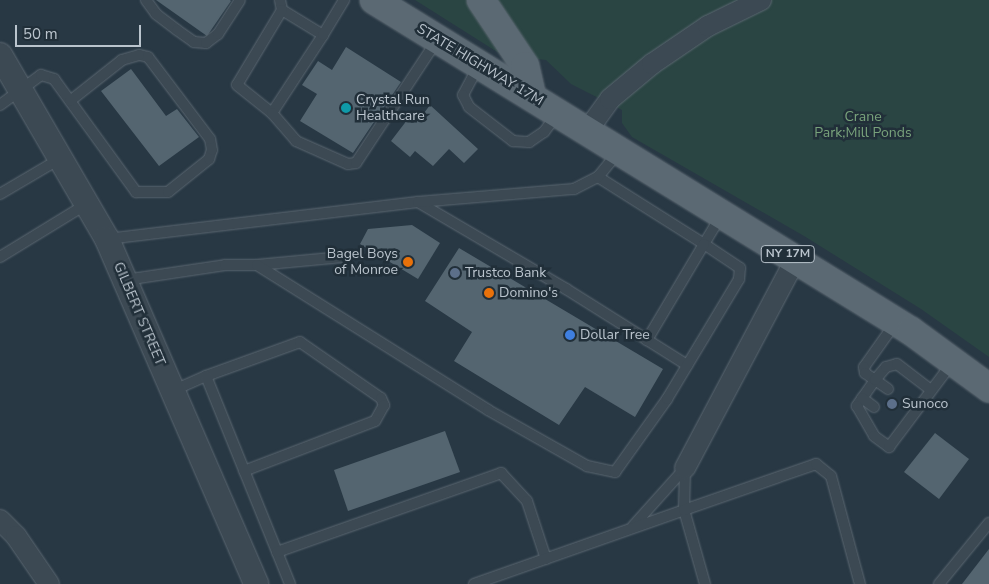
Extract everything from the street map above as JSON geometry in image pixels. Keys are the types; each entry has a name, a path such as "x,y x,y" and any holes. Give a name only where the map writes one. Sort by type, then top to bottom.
{"main road":[{"name":"STATE HIGHWAY 17M","path":"374,0 587,130"},
{"path":"481,0 525,66 532,97"},
{"name":"NY 17M","path":"587,130 896,321 989,388"}],"street":[{"path":"587,130 610,99 652,64 708,26 761,0"},
{"name":"GILBERT STREET","path":"0,55 89,203 107,238 256,584"},
{"path":"685,468 796,258"},
{"path":"0,520 16,536 49,584"}],"lane":[{"path":"146,0 156,14 177,30 194,42 206,43 218,34 240,0"},
{"path":"272,113 344,0"},
{"path":"323,35 281,5 237,85 272,113 296,141 348,164 356,163 363,155 437,39"},
{"path":"0,105 41,76 54,80 136,192 168,192 209,159 210,139 148,57 139,55 122,60 70,100"},
{"path":"479,64 463,95 469,106 513,140 529,142 544,132 558,112"},
{"path":"107,238 418,202 574,189 598,177 619,150"},
{"path":"0,194 62,157"},
{"path":"257,265 488,410 587,466 615,472 687,365 739,279 740,268 598,177"},
{"path":"418,202 687,365"},
{"path":"0,257 89,203"},
{"path":"647,340 722,214"},
{"path":"125,280 224,265 257,265 344,257"},
{"path":"888,389 865,373 864,367 896,321"},
{"path":"172,390 300,342 381,398 384,405 374,421 244,471"},
{"path":"931,390 896,364 886,366 856,406 874,436 889,447 954,361"},
{"path":"206,376 290,584"},
{"path":"862,398 874,407"},
{"path":"907,404 916,411"},
{"path":"894,422 903,428"},
{"path":"474,584 633,526 816,464 831,476 860,584"},
{"path":"685,468 684,510 705,584"},
{"path":"633,526 685,468"},
{"path":"277,552 501,473 528,501 546,559"},
{"path":"939,584 989,523"}],"green space":[{"name":"Crane Park;Mill Ponds","path":"415,0 989,0 989,357 921,309 804,236 632,137 622,123 622,110 571,84 546,60 502,55"}],"building":[{"path":"156,0 230,0 231,1 207,36"},
{"name":"Crystal Run Healthcare","path":"346,47 401,82 353,153 300,121 317,94 302,85 318,61 332,70"},
{"path":"131,69 166,116 177,109 199,137 159,166 101,91"},
{"path":"430,105 478,149 464,163 449,149 433,166 415,151 410,157 391,141 414,111 421,117"},
{"name":"Bagel Boys of Monroe","path":"412,225 440,243 418,279 360,244 368,229"},
{"path":"459,248 663,369 635,417 585,387 559,425 454,361 472,332 425,301"},
{"path":"445,431 460,472 348,511 334,470"},
{"path":"935,433 969,459 939,499 904,472"},
{"path":"989,549 989,584 962,584"}],"place":[{"name":"Crystal Run Healthcare","path":"346,108"},
{"name":"Bagel Boys of Monroe","path":"408,262"},
{"name":"Trustco Bank","path":"455,273"},
{"name":"Domino's","path":"489,293"},
{"name":"Dollar Tree","path":"570,335"},
{"name":"Sunoco","path":"892,404"}]}
